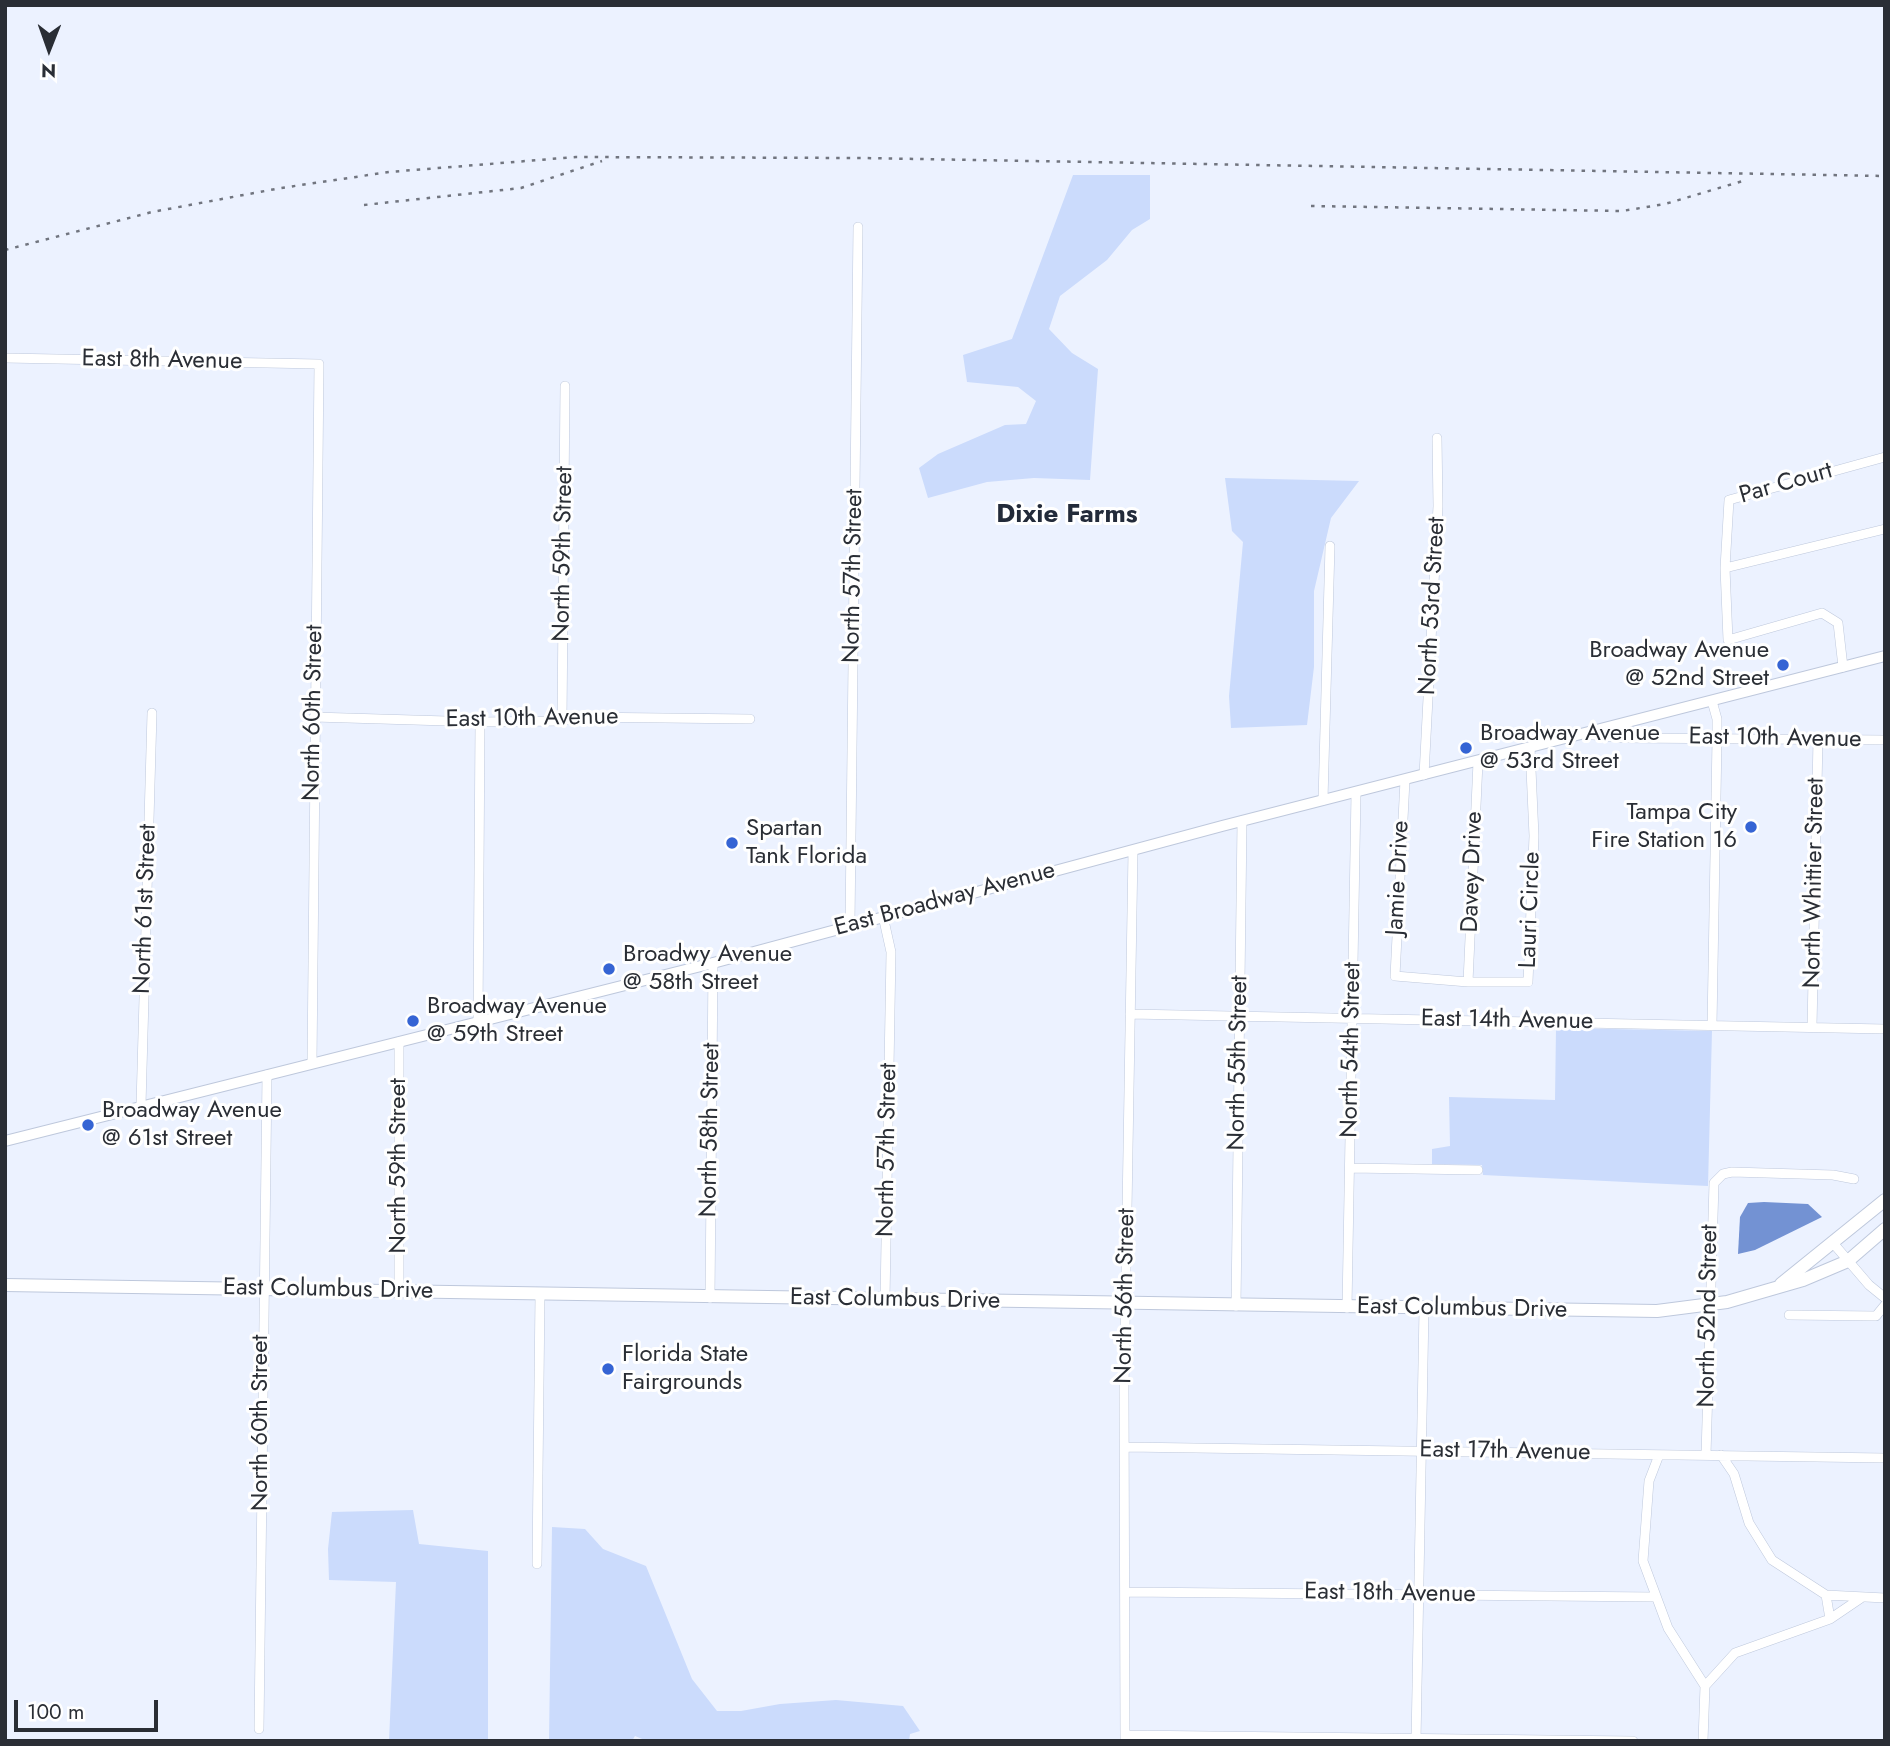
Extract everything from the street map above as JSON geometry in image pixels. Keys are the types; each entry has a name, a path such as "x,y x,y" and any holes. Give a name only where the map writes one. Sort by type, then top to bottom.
{"main road":[{"name":"East Columbus Drive","path":"1781,1284 1885,1200"},
{"name":"East Columbus Drive","path":"5,1285 1637,1312 1708,1306 1803,1280 1848,1261 1885,1229"}],"street":[{"name":"North 57th Street","path":"850,924 858,227"},
{"name":"East 8th Avenue","path":"5,358 319,363"},
{"name":"North 60th Street","path":"312,1062 319,363"},
{"name":"North 59th Street","path":"562,721 565,386"},
{"name":"North 53rd Street","path":"1424,775 1438,506 1437,438"},
{"name":"Par Court","path":"1843,667 1842,632 1831,615 1822,613 1728,639 1725,568 1728,499 1885,457"},
{"path":"1725,568 1885,529"},
{"path":"1323,800 1330,546"},
{"name":"East Broadway Avenue","path":"5,1141 713,962 1242,821 1885,656"},
{"path":"1712,701 1717,719 1713,1026"},
{"name":"North 61st Street","path":"141,1105 152,713"},
{"name":"East 10th Avenue","path":"314,718 480,722 562,721 578,717 750,719"},
{"path":"478,1020 480,722"},
{"name":"East 10th Avenue","path":"1582,733 1597,737 1885,740"},
{"name":"North Whittier Street","path":"1812,1027 1818,739"},
{"name":"Lauri Circle","path":"1395,976 1468,982 1528,982 1534,836 1530,747"},
{"name":"Davey Drive","path":"1468,982 1478,762"},
{"name":"Jamie Drive","path":"1395,976 1405,780"},
{"name":"North 54th Street","path":"1347,1308 1356,793"},
{"name":"North 55th Street","path":"1236,1306 1242,821"},
{"name":"North 56th Street","path":"1126,1738 1126,1304 1133,851"},
{"name":"North 57th Street","path":"883,916 891,952 885,1300"},
{"name":"North 58th Street","path":"710,1298 713,962"},
{"name":"East 14th Avenue","path":"1130,1014 1885,1029"},
{"name":"North 59th Street","path":"399,1042 399,1290"},
{"name":"North 60th Street","path":"259,1729 262,1289 267,1074"},
{"path":"5,1129 20,1137"},
{"path":"1350,1168 1478,1170"},
{"name":"North 52nd Street","path":"1706,1455 1712,1193 1717,1178 1732,1172 1833,1175 1854,1179"},
{"path":"1833,1243 1868,1285 1885,1298"},
{"path":"537,1564 540,1293"},
{"path":"1789,1315 1876,1316 1885,1306"},
{"path":"1416,1739 1424,1309"},
{"name":"East 17th Avenue","path":"1126,1447 1885,1458"},
{"path":"1659,1455 1649,1481 1643,1562 1668,1628 1705,1686 1703,1741"},
{"path":"1721,1455 1734,1474 1749,1523 1772,1560 1826,1595 1885,1598"},
{"name":"East 18th Avenue","path":"1126,1592 1655,1597"},
{"path":"1826,1595 1830,1619"},
{"path":"1705,1686 1735,1653 1830,1619 1861,1598"},
{"path":"1126,1738 1633,1741"}],"shaded area":[{"path":"1073,175 1150,175 1150,219 1132,230 1107,260 1060,296 1049,329 1072,353 1098,369 1090,480 1034,478 987,482 928,498 919,468 938,454 1005,425 1026,424 1036,401 1018,387 967,382 963,355 1012,339"},
{"path":"1225,478 1359,481 1331,518 1314,591 1314,667 1307,725 1231,728 1229,696 1243,542 1232,531"},
{"path":"1556,1028 1712,1031 1708,1186 1483,1175 1482,1165 1432,1164 1432,1149 1450,1146 1449,1097 1555,1100"},
{"path":"413,1510 419,1544 488,1551 488,1741 389,1741 396,1582 329,1580 328,1549 332,1512"},
{"path":"552,1527 585,1529 603,1549 646,1566 692,1679 717,1711 741,1711 780,1704 836,1700 903,1706 920,1731 910,1734 909,1741 647,1741 635,1736 632,1741 549,1741"}],"water":[{"path":"1748,1203 1808,1204 1822,1217 1755,1250 1738,1254 1740,1217"}],"railway":[{"path":"5,250 152,212 281,188 389,172 576,157 861,158 1885,176"},
{"path":"364,205 521,188 602,161"},
{"path":"1311,206 1622,211 1665,204 1746,180"}],"place":[{"name":"Broadway Avenue @ 52nd Street","path":"1783,665"},
{"name":"Broadway Avenue @ 53rd Street","path":"1466,748"},
{"name":"Tampa City Fire Station 16","path":"1751,827"},
{"name":"Spartan Tank Florida","path":"732,843"},
{"name":"Broadwy Avenue @ 58th Street","path":"609,969"},
{"name":"Broadway Avenue @ 59th Street","path":"413,1021"},
{"name":"Broadway Avenue @ 61st Street","path":"88,1125"},
{"name":"Florida State Fairgrounds","path":"608,1369"}],"district":[{"name":"Dixie Farms","path":"1067,516"}]}
